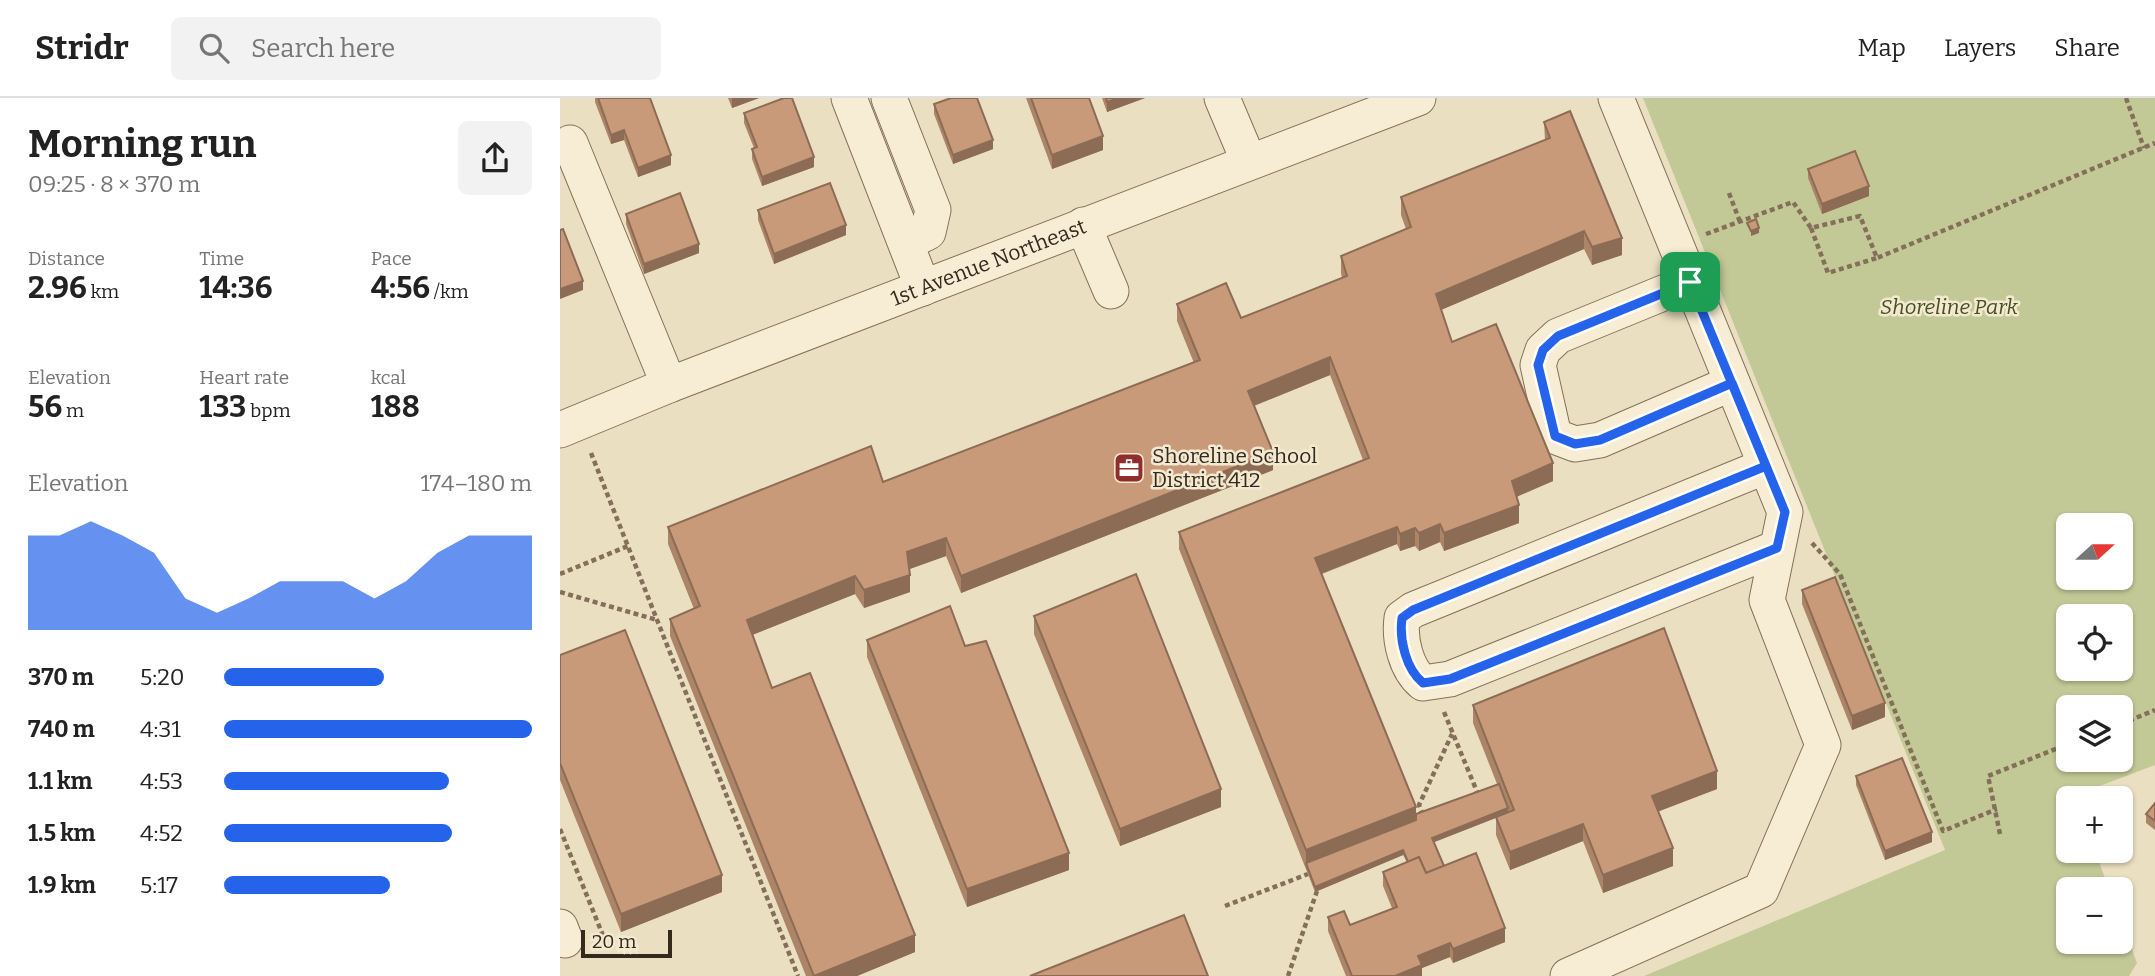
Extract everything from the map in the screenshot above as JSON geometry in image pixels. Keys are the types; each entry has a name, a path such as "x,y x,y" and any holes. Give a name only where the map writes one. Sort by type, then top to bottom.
{"street":[{"path":"889,98 933,210 928,232 906,243"},
{"path":"1222,98 1249,162"},
{"name":"1st Avenue Northeast","path":"560,430 1083,225 1418,98"},
{"path":"1568,976 1761,890 1823,745 1767,600 1785,512 1616,98"},
{"path":"858,101 923,288"},
{"path":"570,144 670,385"},
{"path":"1083,225 1111,291"},
{"path":"1690,282 1558,336 1543,350 1538,365 1555,436 1575,444 1600,440 1732,383"},
{"path":"1766,466 1413,610 1402,618 1400,631 1412,674 1423,683 1450,679 1777,548"}],"path":[{"path":"2126,98 2144,148"},
{"path":"1709,233 1793,202 1811,228 1828,273 1877,258 2155,143"},
{"path":"1729,193 1740,222"},
{"path":"1811,228 1860,216 1877,258"},
{"path":"589,449 798,976"},
{"path":"1785,512 1840,574 1943,831 1997,809"},
{"path":"560,574 628,546"},
{"path":"560,592 657,620"},
{"path":"1432,681 1479,796"},
{"path":"2133,719 2155,710"},
{"path":"1424,817 1419,805 1453,733"},
{"path":"2000,834 1997,809 1988,776 2056,749"},
{"path":"560,829 604,938"},
{"path":"1225,906 1308,874"},
{"path":"1288,976 1317,891"}],"green space":[{"name":"Shoreline Park","path":"1643,98 2155,98 2155,765 2100,786 2056,786 2056,863 2099,863 2105,877 2056,877 2056,954 2133,952 2137,963 2129,976 1644,976 1945,850"}],"building":[{"path":"598,98 650,98 671,155 638,168 624,130 611,135"},
{"path":"784,98 792,98 814,157 762,177 752,149 757,147 744,113"},
{"path":"951,98 977,98 993,140 953,155 934,104"},
{"path":"1031,98 1089,98 1103,136 1052,155"},
{"path":"1570,111 1622,238 1592,247 1584,231 1436,294 1452,342 1496,324 1553,463 1512,481 1519,505 1444,533 1440,524 1419,533 1415,528 1400,534 1397,527 1315,558 1416,807 1306,850 1179,532 1369,458 1330,357 1248,391 1273,452 961,576 946,538 907,552 910,575 864,590 855,576 747,620 772,688 810,673 915,935 814,976 670,619 700,606 668,527 871,446 883,482 1200,360 1177,304 1226,283 1241,318 1347,276 1341,256 1411,227 1401,197 1550,138 1544,122"},
{"path":"1855,151 1869,186 1822,204 1808,169"},
{"path":"830,183 846,225 774,254 758,210"},
{"path":"680,193 699,244 644,264 626,214"},
{"path":"1756,219 1759,228 1751,231 1747,223"},
{"path":"563,229 583,281 560,289 560,230"},
{"path":"1136,574 1221,789 1120,829 1034,616"},
{"path":"1835,577 1885,703 1852,716 1802,590"},
{"path":"950,606 965,646 986,641 1069,853 967,889 867,640"},
{"path":"1664,628 1717,771 1652,796 1673,848 1603,875 1583,824 1510,852 1496,817 1514,810 1473,705"},
{"path":"625,630 722,875 621,914 560,763 560,655"},
{"path":"1902,758 1932,832 1885,851 1856,776"},
{"path":"1499,784 1508,808 1432,838 1444,866 1426,873 1419,857 1408,862 1403,850 1315,887 1306,863 1416,820 1416,814"},
{"path":"2155,803 2155,821 2146,814"},
{"path":"1476,853 1505,928 1453,949 1450,943 1418,956 1422,965 1395,976 1352,976 1328,917 1344,911 1350,925 1397,907 1383,872 1419,857 1426,873"},
{"path":"1184,915 1208,976 1030,976"}],"place":[{"name":"Shoreline School District 412","path":"1129,468"}],"route":[{"path":"1690,282 1558,336 1543,350 1538,365 1555,436 1575,444 1600,440 1732,383 1785,512 1777,548 1450,679 1423,683 1412,674 1400,631 1402,618 1413,610 1766,466 1690,282"}]}
